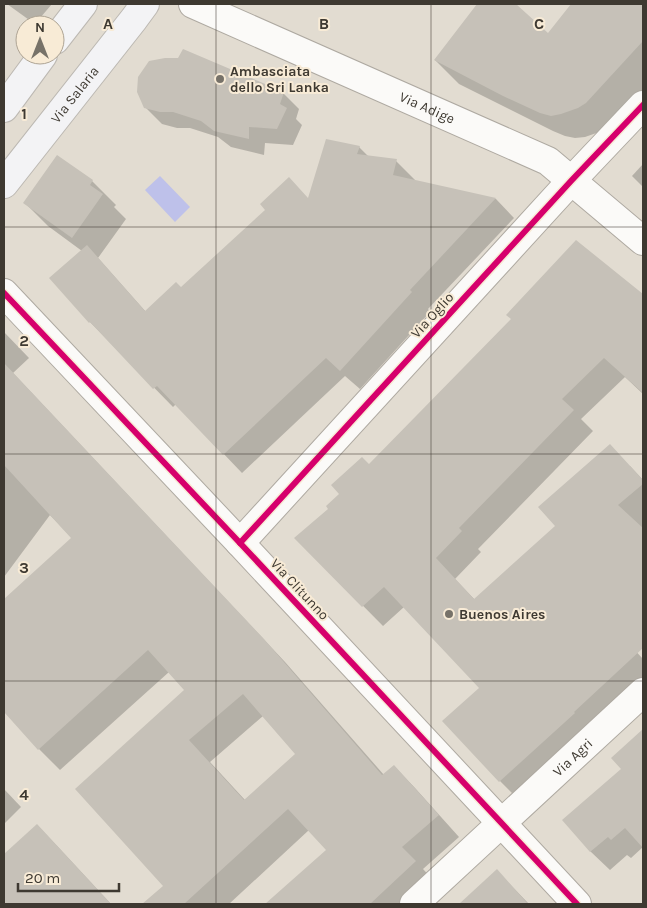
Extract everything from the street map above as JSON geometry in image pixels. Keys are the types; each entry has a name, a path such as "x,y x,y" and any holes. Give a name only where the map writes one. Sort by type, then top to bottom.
{"main road":[{"path":"65,28 84,4"},
{"name":"Via Salaria","path":"4,184 145,4"},
{"path":"4,108 36,65"}],"street":[{"name":"Via Adige","path":"193,4 548,160 643,241"},
{"name":"Via Oglio","path":"240,543 571,181 643,105"},
{"name":"Via Clitunno","path":"4,294 240,543 577,904"},
{"name":"Via Agri","path":"414,904 643,692"}],"water":[{"path":"160,176 190,207 175,222 145,190"}],"building":[{"path":"477,4 516,4 548,33 571,4 643,4 643,41 586,103 578,108 551,116 503,96 434,60"},
{"path":"183,49 284,92 280,104 287,108 277,129 249,127 249,139 214,131 201,121 173,112 160,112 144,108 137,92 138,77 149,61 178,58"},
{"path":"326,139 360,146 357,154 397,159 393,175 496,198 410,290 412,292 340,371 326,358 223,455 157,386 153,389 89,323 49,278 87,245 145,311 176,282 181,287 265,210 260,204 289,177 308,198"},
{"path":"57,155 93,180 90,185 103,194 72,238 23,203"},
{"path":"576,240 643,294 643,393 604,358 562,399 574,410 459,528 462,531 436,558 474,599 555,526 538,507 610,444 643,480 643,484 618,505 643,528 643,648 499,782 442,721 479,688 384,587 362,607 294,538 328,509 326,506 339,494 331,485 362,457 369,464 511,319 506,315"},
{"path":"4,363 264,639 382,775 394,765 439,815 402,847 416,861 370,904 265,904 326,850 288,809 184,904 142,904 163,886 75,789 184,690 148,650 38,750 4,712 4,599 71,538 4,465","holes":["243,694 295,754 244,800 189,740"]},
{"path":"643,729 643,848 625,828 611,840 608,837 590,852 562,820 621,769 611,758"},
{"path":"37,824 111,904 4,904 4,854"},
{"path":"497,869 528,904 459,904"}],"cycle path":[{"path":"240,543 571,181 643,105"},
{"path":"4,293 577,904"}],"place":[{"name":"Ambasciata dello Sri Lanka","path":"220,79"},
{"name":"Buenos Aires","path":"449,614"}]}
